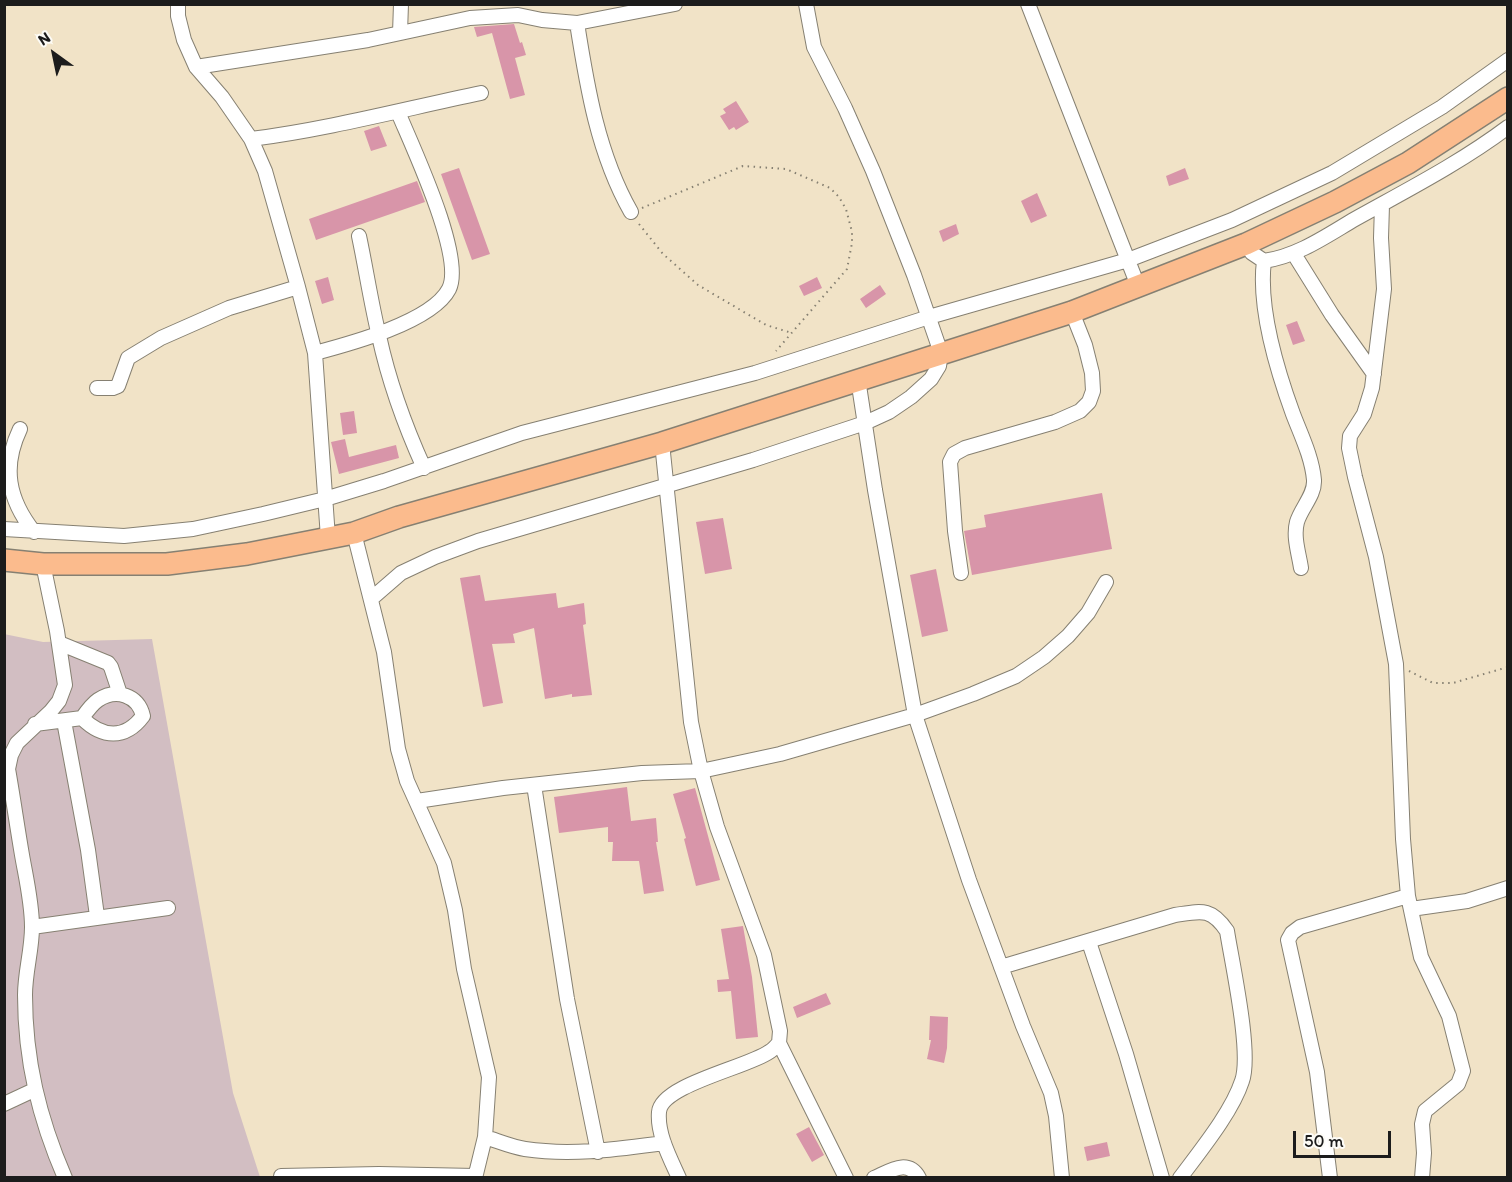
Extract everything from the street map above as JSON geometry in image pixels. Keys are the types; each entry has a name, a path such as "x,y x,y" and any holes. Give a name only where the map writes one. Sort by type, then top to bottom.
{"highway":[{"path":"4,560 43,564 167,564 247,554 354,533 399,517 662,443 1072,312 1246,244 1335,202 1408,163 1508,98"}],"street":[{"path":"178,4 178,16 184,40 196,67 222,97 251,139 265,171 298,287 315,353 328,538"},
{"path":"400,33 401,4"},
{"path":"196,67 400,33 518,10 542,20 577,23 675,4"},
{"path":"371,599 401,573 478,541 753,460 865,423 896,407 932,379 939,366 941,352 929,317 873,171 846,108 824,70 814,47 806,7 822,4"},
{"path":"1028,4 1138,286"},
{"path":"577,23 592,108 603,147 614,180 631,212"},
{"path":"4,529 124,536 193,529 325,499 424,468 522,433 755,374 929,317 1128,260 1232,220 1332,173 1442,107 1508,60"},
{"path":"251,139 290,134 481,93"},
{"path":"315,353 378,335 427,310 449,289 452,277 448,242 440,216 398,112"},
{"path":"1246,244 1257,258 1264,261 1294,254 1456,163 1508,127"},
{"path":"1382,206 1384,289 1374,374 1370,401 1350,436 1349,448 1376,557 1396,664 1403,839 1409,902 1421,957 1449,1016 1462,1071 1458,1084 1425,1111 1422,1124 1424,1153 1422,1178"},
{"path":"359,236 378,335 398,404 424,468"},
{"path":"1294,254 1332,315 1374,374"},
{"path":"1264,261 1262,281 1264,306 1285,388 1308,453 1314,483 1297,521 1295,533 1301,568"},
{"path":"97,388 118,386 128,358 162,338 229,308 298,287"},
{"path":"961,573 950,462 954,454 965,448 1055,422 1080,411 1089,402 1093,391 1092,373 1085,345 1072,312"},
{"path":"858,380 915,715 969,880 1023,1026 1051,1093 1056,1116 1062,1178"},
{"path":"20,429 14,443 9,483 15,504 34,532"},
{"path":"662,443 684,667 691,722 701,771 717,827 764,955 780,1031 779,1043 846,1178"},
{"path":"281,1176 379,1173 475,1177 485,1137 489,1077 464,969 456,910 444,864 406,781 393,723 384,652 354,533"},
{"path":"43,564 59,644 64,691 51,711 17,742 8,769 32,927 25,997 26,1028 34,1090 46,1131 65,1178"},
{"path":"417,801 642,773 701,771 812,746 915,715 1016,676 1044,657 1068,636 1088,613 1106,582"},
{"path":"59,644 108,663 120,694"},
{"path":"35,724 82,718 96,702 106,696 120,694 132,697 141,707 143,716 137,724 122,732 107,734 93,728 82,718"},
{"path":"64,721 88,850 97,916"},
{"path":"534,785 567,999 598,1152"},
{"path":"1330,1178 1317,1072 1288,940 1292,933 1300,927 1409,902 1467,901 1508,888"},
{"path":"32,927 97,916 168,908"},
{"path":"1001,967 1175,915 1201,911 1213,914 1227,931 1241,1017 1245,1057 1243,1079 1233,1101 1180,1178"},
{"path":"1089,942 1126,1054 1162,1178"},
{"path":"679,1178 664,1143 659,1121 659,1109 662,1102 669,1096 768,1053 779,1043"},
{"path":"4,1104 34,1090"},
{"path":"485,1137 523,1149 555,1152 598,1152 664,1143"},
{"path":"874,1178 901,1166 911,1168 919,1178"}],"path":[{"path":"755,374 792,333 847,269 852,232 846,209 839,197 830,188 786,169 743,166 631,212 643,231 663,254 698,285 766,325 792,333"},
{"path":"1396,664 1441,684 1453,683 1508,667"}],"shaded area":[{"path":"4,634 43,642 152,639 233,1093 260,1177 5,1177"}],"building":[{"path":"514,24 526,55 515,58 525,95 510,99 492,33 477,37 474,27"},
{"path":"736,101 749,122 736,130 734,127 729,130 720,116 726,113 723,109"},
{"path":"379,126 387,146 371,151 364,131"},
{"path":"459,168 490,254 472,260 441,174"},
{"path":"1185,168 1189,179 1169,186 1166,176"},
{"path":"417,181 425,202 316,240 309,219"},
{"path":"1037,193 1047,216 1031,223 1021,201"},
{"path":"956,224 959,234 943,242 939,231"},
{"path":"328,277 334,300 322,304 315,281"},
{"path":"817,277 822,288 804,296 799,286"},
{"path":"880,285 886,294 866,308 860,299"},
{"path":"1297,321 1305,341 1293,345 1286,325"},
{"path":"354,411 357,433 343,435 340,413"},
{"path":"345,439 349,457 396,445 399,458 339,474 331,442"},
{"path":"1102,493 1112,549 972,575 964,531 986,527 984,515"},
{"path":"723,518 732,569 705,574 696,522"},
{"path":"936,569 948,631 922,637 910,575"},
{"path":"480,575 485,601 556,593 558,608 584,603 586,624 583,625 592,695 572,697 572,694 545,699 534,628 513,634 515,643 492,644 503,703 483,707 460,578"},
{"path":"627,787 631,821 656,818 658,842 656,842 664,891 644,894 639,861 612,861 613,842 608,842 608,827 559,833 554,797"},
{"path":"695,788 720,880 696,886 684,839 686,838 673,794"},
{"path":"743,926 752,977 758,1037 736,1039 731,991 718,992 717,980 729,979 721,929"},
{"path":"826,993 831,1004 797,1018 793,1007"},
{"path":"930,1016 948,1017 944,1063 927,1059 931,1040 929,1040"},
{"path":"809,1127 824,1155 812,1162 796,1134"},
{"path":"1107,1142 1110,1156 1087,1161 1084,1147"}]}
